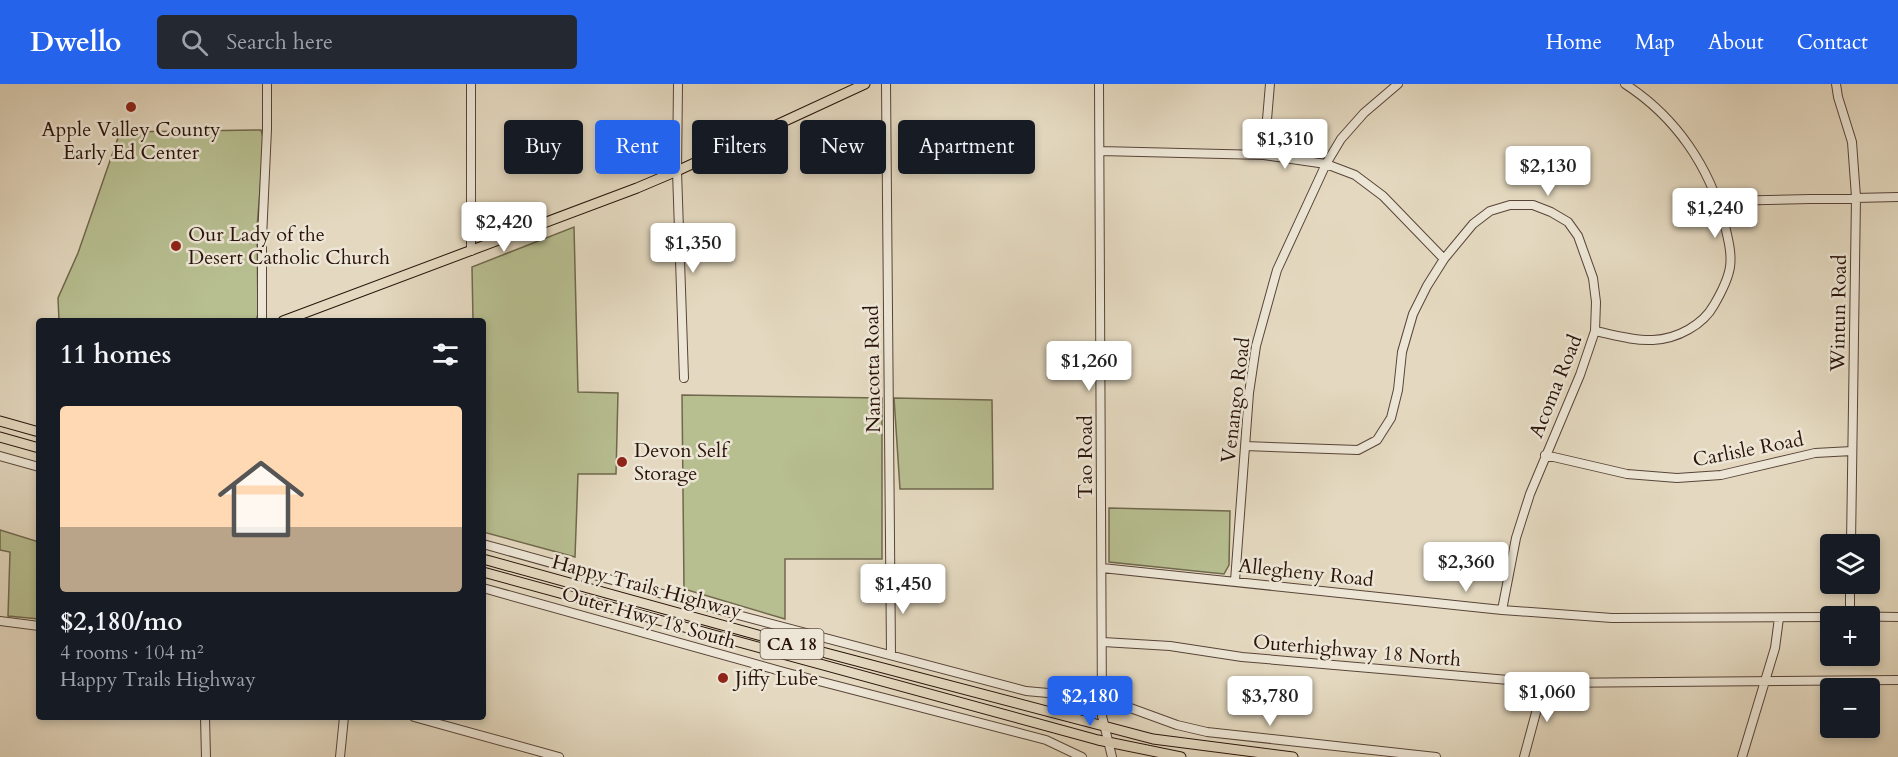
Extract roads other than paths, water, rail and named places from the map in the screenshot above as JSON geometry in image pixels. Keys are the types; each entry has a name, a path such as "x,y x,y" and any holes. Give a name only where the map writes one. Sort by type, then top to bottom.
{"main road":[{"path":"680,170 865,84"},
{"path":"291,318 669,174"},
{"path":"0,421 36,431"},
{"path":"0,437 36,447"},
{"name":"Happy Trails Highway","path":"486,560 765,637 1153,739 1293,757"},
{"name":"Happy Trails Highway","path":"486,573 1108,742 1181,757"}],"street":[{"path":"262,318 267,84"},
{"path":"471,84 471,251"},
{"path":"678,84 678,120"},
{"name":"Nancotta Road","path":"886,84 891,654"},
{"name":"Tao Road","path":"1099,84 1103,726 1112,757"},
{"path":"1264,155 1270,84"},
{"name":"Venango Road","path":"1235,581 1249,393 1256,346 1277,270 1326,164 1341,139 1364,112 1398,84"},
{"path":"1595,331 1628,338 1654,340 1674,336 1695,325 1710,312 1724,289 1730,266 1729,244 1719,201 1706,172 1677,128 1657,108 1625,84"},
{"name":"Wintun Road","path":"1836,84 1852,142 1856,197 1851,534"},
{"path":"1100,151 1264,155 1326,164 1354,175 1383,196 1444,259"},
{"path":"677,174 684,378"},
{"path":"1719,201 1898,197"},
{"name":"Acoma Road","path":"1245,446 1358,450 1377,440 1391,418 1398,390 1402,352 1413,314 1444,259 1473,224 1490,211 1510,205 1533,205 1568,222 1578,236 1593,278 1596,302 1595,331 1580,375 1545,455 1516,538 1502,610"},
{"name":"Carlisle Road","path":"1545,455 1627,474 1677,478 1721,475 1815,453 1852,452"},
{"path":"0,456 36,465"},
{"path":"486,545 738,615 1026,691 1103,698 1177,725 1207,732 1436,757"},
{"name":"Allegheny Road","path":"1102,568 1502,610 1612,618 1820,617"},
{"name":"Outer Hwy 18 South","path":"486,589 784,672 1027,735 1055,744 1082,757"},
{"path":"1880,617 1898,617"},
{"path":"1742,757 1775,648 1779,618"},
{"path":"0,621 36,626"},
{"name":"Outerhighway 18 North","path":"1102,642 1170,646 1242,657 1544,683 1898,680"},
{"path":"1524,757 1544,683"},
{"path":"205,720 206,757"},
{"path":"340,757 344,720"},
{"path":"425,720 559,757"}],"place":[{"name":"Apple Valley County Early Ed Center","path":"131,107"},
{"name":"Our Lady of the Desert Catholic Church","path":"176,246"},
{"name":"Devon Self Storage","path":"622,462"},
{"name":"Jiffy Lube","path":"723,678"}]}
